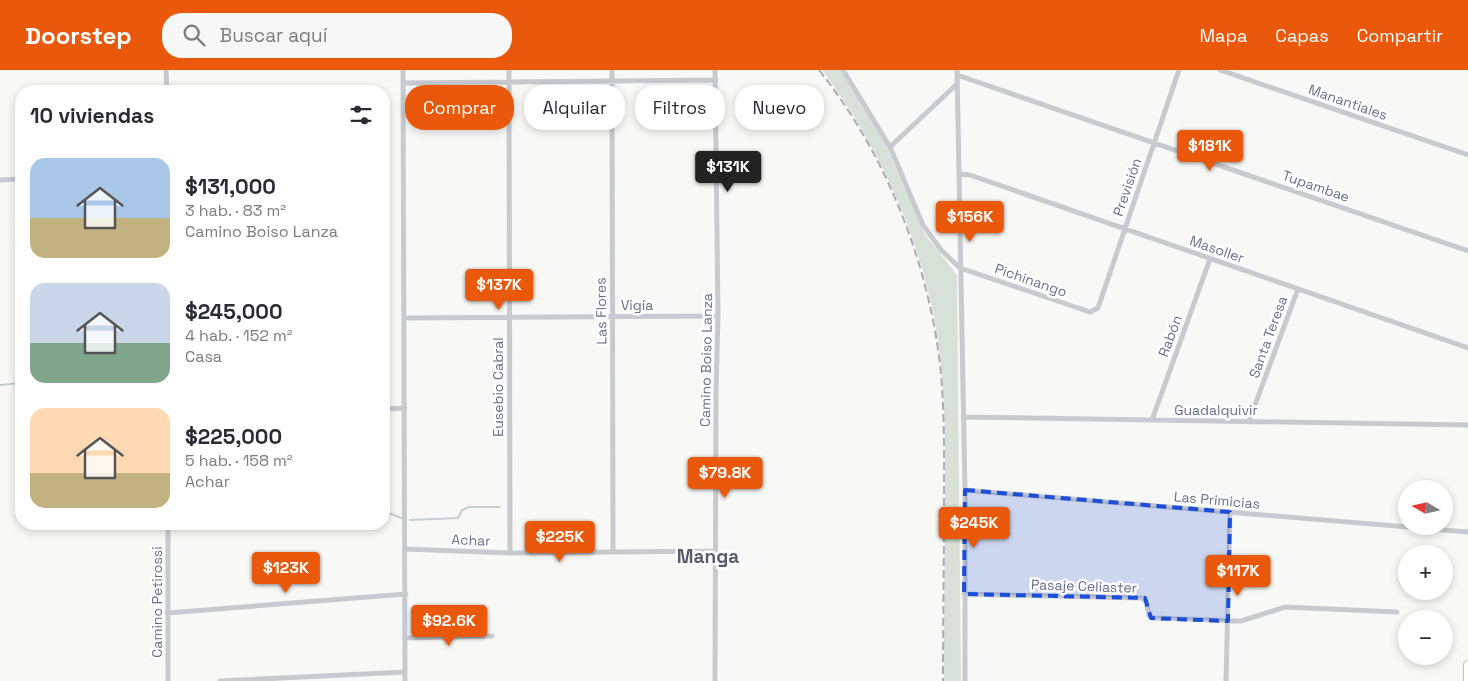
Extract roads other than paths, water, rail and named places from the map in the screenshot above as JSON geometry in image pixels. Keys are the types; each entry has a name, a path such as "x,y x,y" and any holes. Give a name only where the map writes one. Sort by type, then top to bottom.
{"street":[{"path":"166,70 167,85"},
{"path":"403,70 405,681"},
{"name":"Eusebio Cabral","path":"509,70 510,553"},
{"name":"Las Flores","path":"612,70 613,552"},
{"name":"Camino Boiso Lanza","path":"715,70 718,316 715,681"},
{"path":"843,70 890,147 923,226 933,241 960,268"},
{"name":"Previsión","path":"1095,311 1179,70"},
{"name":"Manantiales","path":"1220,70 1468,156"},
{"path":"957,73 965,490 965,681"},
{"name":"Tupambae","path":"957,73 1468,251"},
{"path":"403,83 716,80"},
{"path":"890,147 957,84"},
{"name":"Masoller","path":"959,174 970,175 1468,348"},
{"path":"0,180 15,179"},
{"name":"Rabón","path":"1152,420 1210,259"},
{"name":"Pichinango","path":"960,268 1090,312 1095,311"},
{"name":"Santa Teresa","path":"1249,421 1298,289"},
{"name":"Vigía","path":"405,318 718,316"},
{"path":"390,409 405,408"},
{"name":"Guadalquivir","path":"963,417 1468,425"},
{"name":"Las Primicias","path":"965,490 1468,532"},
{"path":"1226,681 1230,512"},
{"name":"Camino Petirossi","path":"168,530 168,681"},
{"name":"Achar","path":"405,549 510,553 715,551"},
{"path":"167,613 406,594"},
{"name":"Pasaje Celiaster","path":"964,594 1142,598 1146,602 1151,618 1248,620 1285,607 1398,612"},
{"path":"406,638 492,636"},
{"path":"1468,665 1468,681"},
{"path":"220,681 320,678 405,672"}],"waterway":[{"path":"0,385 15,384"},
{"path":"410,520 458,518 462,510 469,507 500,507"},
{"path":"390,513 401,518"}],"railway":[{"path":"819,70 843,102 883,172 913,246 934,324 942,382 943,417 943,681"}],"district":[{"name":"Manga","path":"708,556"}]}
